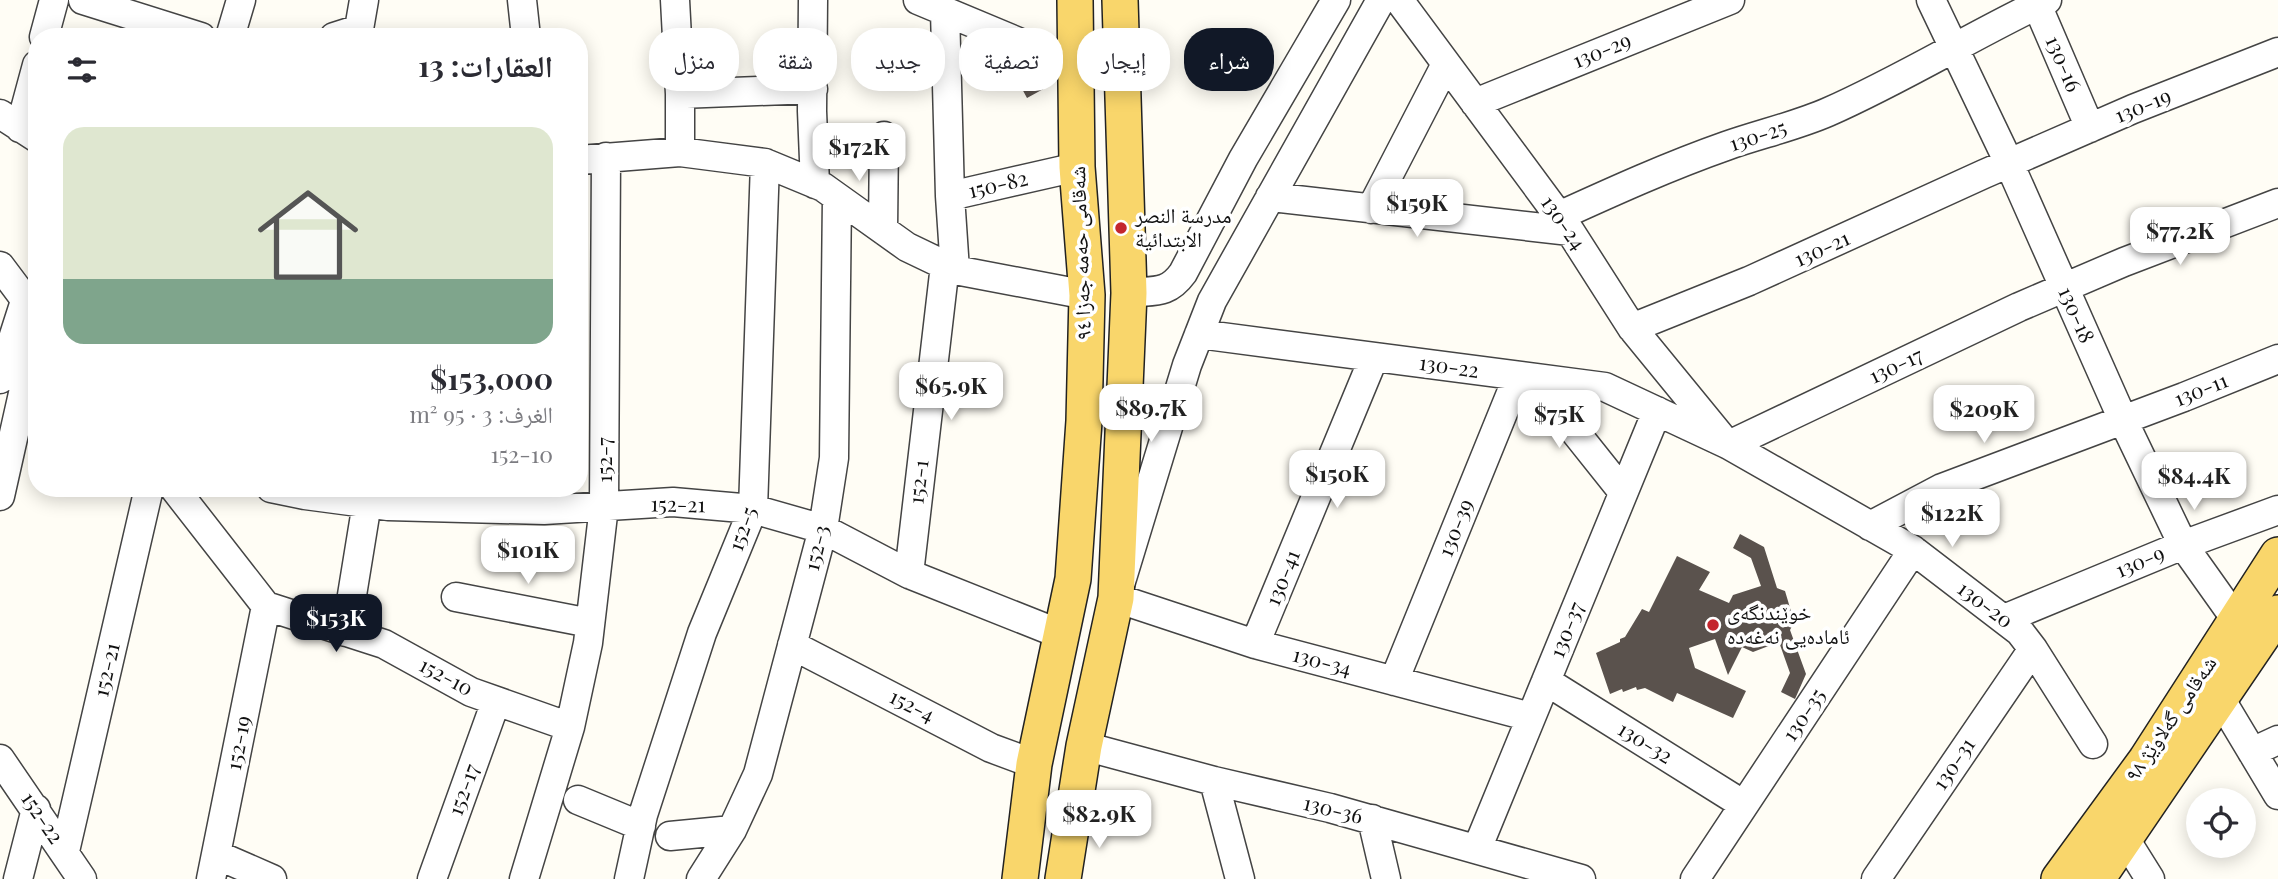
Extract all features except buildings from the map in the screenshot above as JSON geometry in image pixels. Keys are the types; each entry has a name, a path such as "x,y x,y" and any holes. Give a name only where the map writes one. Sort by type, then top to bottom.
{"main road":[{"name":"شەقامی حەمە جەزا ٩٤","path":"1020,879 1034,764 1073,579 1084,421 1087,295 1077,167 1074,0"},
{"name":"شەقامی حەمە جەزا ٩٤","path":"1063,879 1084,746 1116,598 1129,293 1120,0"},
{"name":"شەقامی گەلاوێژ ٩٨","path":"2082,873 2146,760 2278,555"},
{"name":"شەقامی گەلاوێژ ٩٨","path":"2082,873 2125,839 2278,613"}],"street":[{"path":"46,28 54,0"},
{"path":"83,0 153,28"},
{"path":"233,28 241,0"},
{"path":"353,28 364,0"},
{"path":"675,0 680,152"},
{"name":"152-3","path":"813,0 813,28"},
{"path":"918,0 1076,66"},
{"path":"1129,293 1149,293 1174,286 1184,273 1243,159 1336,0"},
{"path":"1116,598 1187,365 1212,301 1381,0"},
{"name":"130-24","path":"1398,0 1565,224 1632,328 1729,445"},
{"name":"130-29","path":"1475,103 1730,0"},
{"name":"130-18","path":"1931,0 2009,163 2063,288 2182,545 2237,621"},
{"name":"130-25","path":"1565,224 1649,174 1824,114 1880,88 2040,1"},
{"name":"130-16","path":"2040,1 2090,128"},
{"path":"517,2 524,28"},
{"path":"945,11 950,196"},
{"name":"130-19","path":"2009,163 2278,52"},
{"path":"1371,209 1446,64"},
{"path":"680,93 753,91"},
{"name":"152-3","path":"701,879 732,830 758,774 823,529 834,458 826,190 813,91"},
{"path":"19,127 28,96"},
{"path":"883,230 884,136"},
{"path":"592,159 680,152 765,163 826,190 907,247 950,267 1087,295"},
{"name":"152-7","path":"524,879 570,726 588,643 604,506 592,159"},
{"name":"152-5","path":"629,879 641,826 702,633 753,509 765,163"},
{"name":"130-21","path":"1632,328 1749,281 2009,163"},
{"name":"150-82","path":"950,267 950,196 1077,167"},
{"path":"1269,197 1371,209 1565,224"},
{"name":"130-17","path":"1729,445 2063,288 2278,203"},
{"path":"0,266 28,303"},
{"name":"152-1","path":"909,574 950,267"},
{"path":"0,379 28,314"},
{"name":"130-22","path":"1199,334 1605,387 1729,445"},
{"name":"130-41","path":"1255,644 1374,357"},
{"name":"130-11","path":"1870,526 1942,488 2278,359"},
{"path":"0,496 28,371"},
{"path":"1525,377 1623,492"},
{"name":"130-39","path":"1394,681 1525,377"},
{"name":"130-37","path":"1477,849 1657,411"},
{"name":"130-20","path":"1729,445 1913,550 2020,632 2092,744"},
{"name":"152-21","path":"65,851 147,497"},
{"path":"181,497 265,606"},
{"name":"152-21","path":"344,497 467,498 544,510 673,502 753,509 823,529 909,574 1060,634"},
{"path":"346,632 382,499"},
{"name":"130-9","path":"2004,619 2182,545 2278,510"},
{"name":"130-35","path":"1695,879 1913,550"},
{"path":"456,597 590,624"},
{"name":"130-34","path":"1116,598 1255,644 1531,718"},
{"name":"152-10","path":"265,606 384,644 471,692 570,726"},
{"name":"152-19","path":"214,867 265,606"},
{"name":"152-4","path":"792,645 991,748 1034,764"},
{"name":"130-31","path":"1876,879 2033,649"},
{"name":"130-32","path":"1546,681 1744,805"},
{"path":"2221,700 2278,795"},
{"name":"152-17","path":"432,879 496,701"},
{"path":"2252,752 2278,740"},
{"name":"130-36","path":"1084,746 1372,819 1581,879"},
{"name":"152-22","path":"0,759 82,879"},
{"path":"1214,781 1240,879"},
{"path":"578,800 641,826"},
{"path":"18,879 36,809"},
{"path":"1372,819 1387,879"},
{"path":"670,836 732,830"},
{"path":"1069,836 1082,879"},
{"path":"2125,839 2150,879"},
{"path":"214,867 272,879"}],"place":[{"name":"مدرسة النصر الابتدائية","path":"1121,228"},
{"name":"خوێندنگەی ئامادەیی نەغەدە","path":"1713,625"}]}
